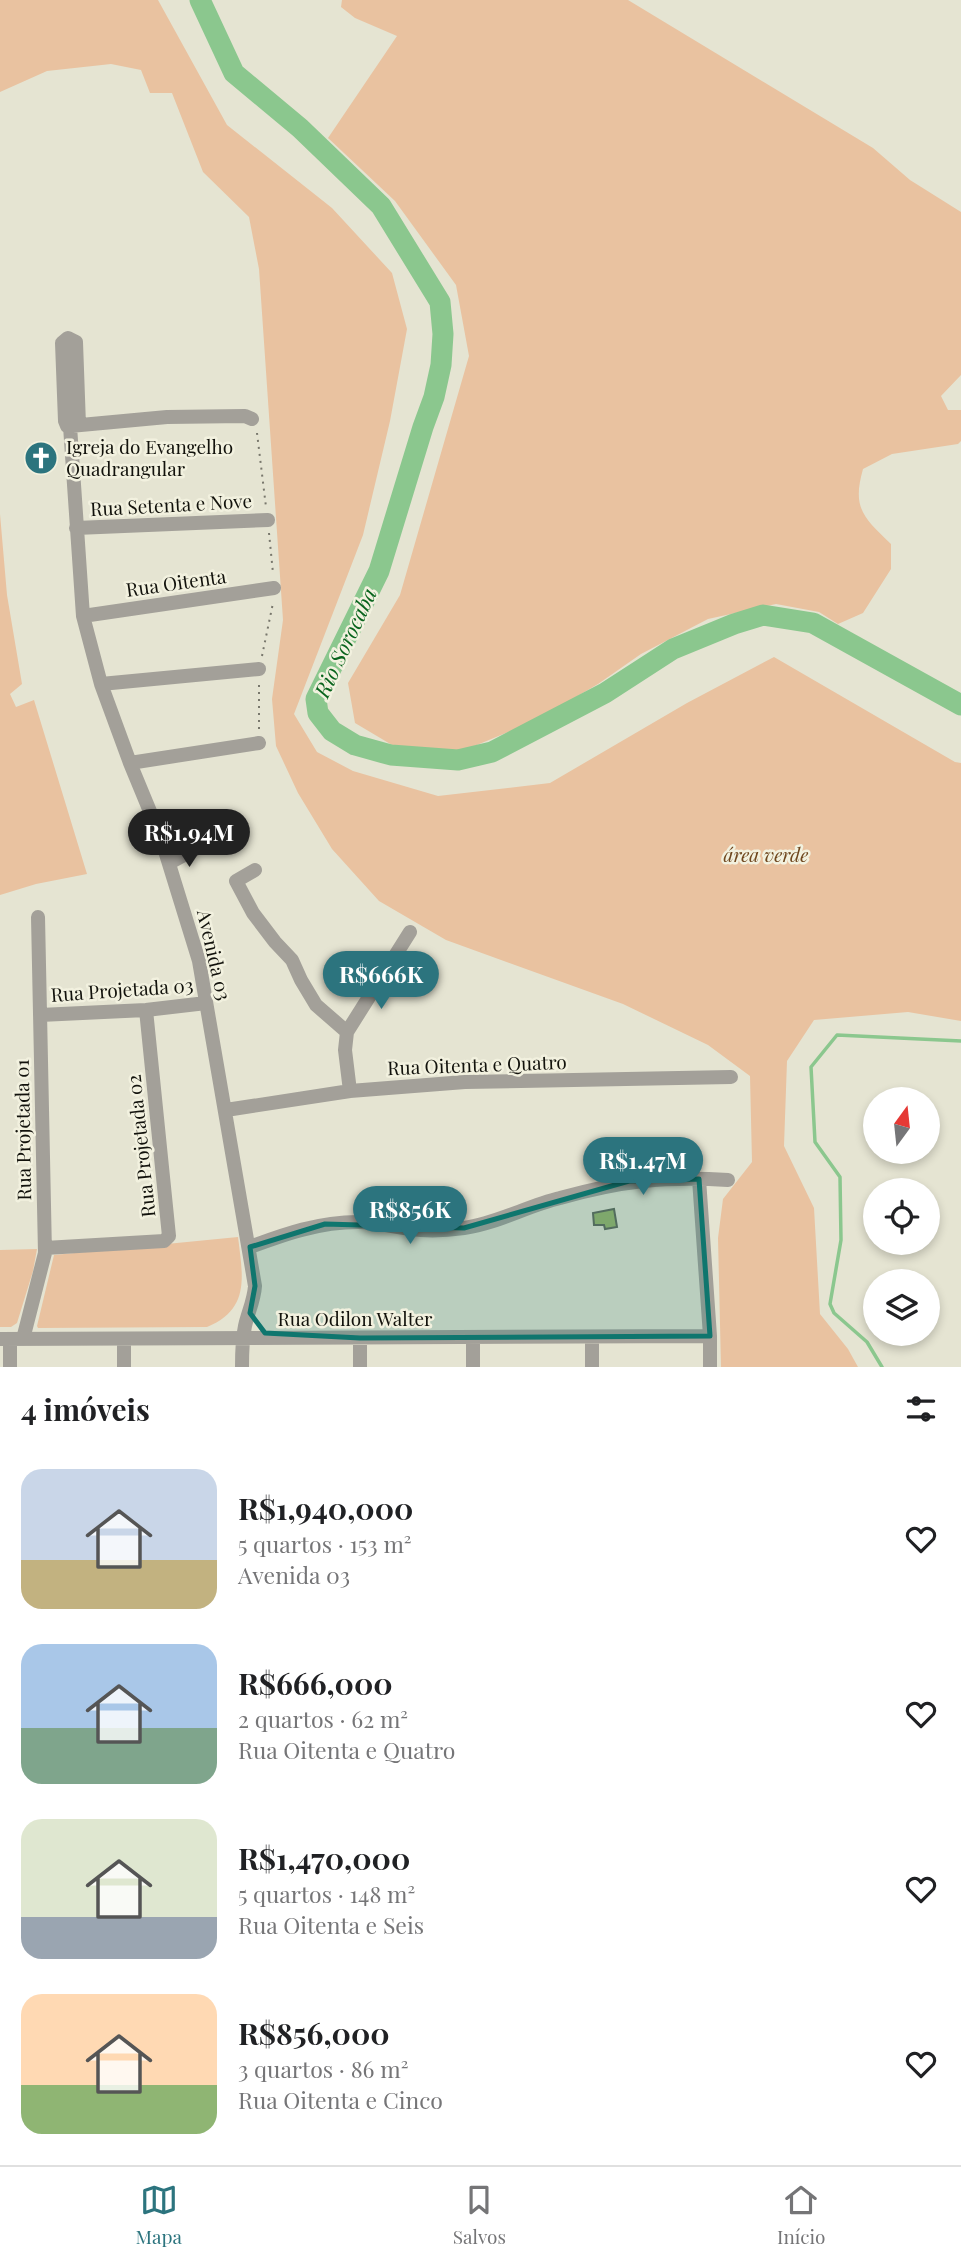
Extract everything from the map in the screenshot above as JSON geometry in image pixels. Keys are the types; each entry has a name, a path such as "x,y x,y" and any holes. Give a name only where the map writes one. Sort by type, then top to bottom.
{"street":[{"path":"74,426 76,342 68,338 62,343 65,425 74,426 167,417 245,416 252,419"},
{"name":"Avenida 03","path":"74,426 76,528 83,616 101,684 169,863 199,961 226,1110 255,1286 244,1337 242,1367"},
{"name":"Rua Setenta e Nove","path":"76,528 268,520"},
{"name":"Rua Oitenta","path":"83,616 274,588"},
{"path":"101,684 259,669"},
{"path":"130,763 259,743"},
{"path":"169,863 232,829"},
{"path":"255,870 236,881 246,900 275,942 292,960 316,1005 347,1032"},
{"name":"Rua Projetada 01","path":"10,1367 11,1339 45,1248 38,917"},
{"path":"350,1091 345,1050 347,1032 410,932"},
{"name":"Rua Projetada 03","path":"40,1016 146,1010 206,1003"},
{"name":"Rua Projetada 02","path":"45,1248 164,1241 169,1236 146,1010"},
{"name":"Rua Oitenta e Quatro","path":"226,1110 350,1091 465,1082 731,1077"},
{"path":"250,1247 301,1229 325,1224 360,1222 423,1231 464,1228 501,1220 557,1198 629,1181 656,1178 728,1180"},
{"path":"699,1179 710,1367"},
{"path":"250,1312 256,1325 274,1337"},
{"name":"Rua Odilon Walter","path":"11,1339 710,1336"},
{"path":"360,1338 360,1367"},
{"path":"592,1338 592,1367"},
{"path":"124,1339 124,1367"},
{"path":"473,1339 473,1367"}],"highlighted area":[{"path":"699,1179 710,1336 360,1338 265,1333 250,1313 255,1286 250,1247 325,1224 464,1228 629,1181"}],"green space":[{"name":"área verde","path":"0,0 158,0 227,125 332,208 392,273 407,329 390,421 363,535 294,714 317,752 353,771 438,796 550,783 687,703 774,657 961,763 961,1021 908,1012 814,1020 787,1061 784,1146 814,1208 820,1314 848,1349 858,1367 721,1367 718,1238 723,1199 752,1162 750,1076 708,1045 623,1004 446,940 379,901 332,849 298,793 276,746 272,699 283,620 259,269 249,217 203,172 172,93 150,93 141,70 111,64 47,71 0,92"},
{"path":"342,0 628,0 873,148 910,180 961,212 961,375 941,396 948,410 961,410 961,441 958,444 892,454 863,469 859,493 862,511 891,544 891,569 863,613 838,624 819,612 776,604 708,619 641,654 598,684 537,720 460,752 392,745 355,723 348,683 400,595 469,356 456,285 395,201 328,138 397,36 355,18 341,7"},
{"path":"0,514 7,595 22,684 10,694 16,707 34,700 87,874 36,884 0,895"},
{"path":"238,1237 242,1278 237,1301 221,1320 207,1327 37,1326 54,1255"},
{"path":"37,1249 17,1323 11,1327 0,1327 0,1250"}],"building":[{"path":"614,1209 617,1227 605,1229 604,1225 594,1225 593,1213"}],"waterway":[{"name":"Rio Sorocaba","path":"200,0 234,73 300,128 381,206 440,302 443,334 441,365 434,397 379,571 316,699 318,713 332,731 355,745 391,755 458,760 492,752 605,693 673,649 763,615 813,623 961,705"},
{"path":"882,1367 867,1342 834,1313 830,1304 841,1240 840,1177 815,1142 811,1067 837,1035 961,1041"}],"place":[{"name":"Igreja do Evangelho Quadrangular","path":"41,458"}]}
